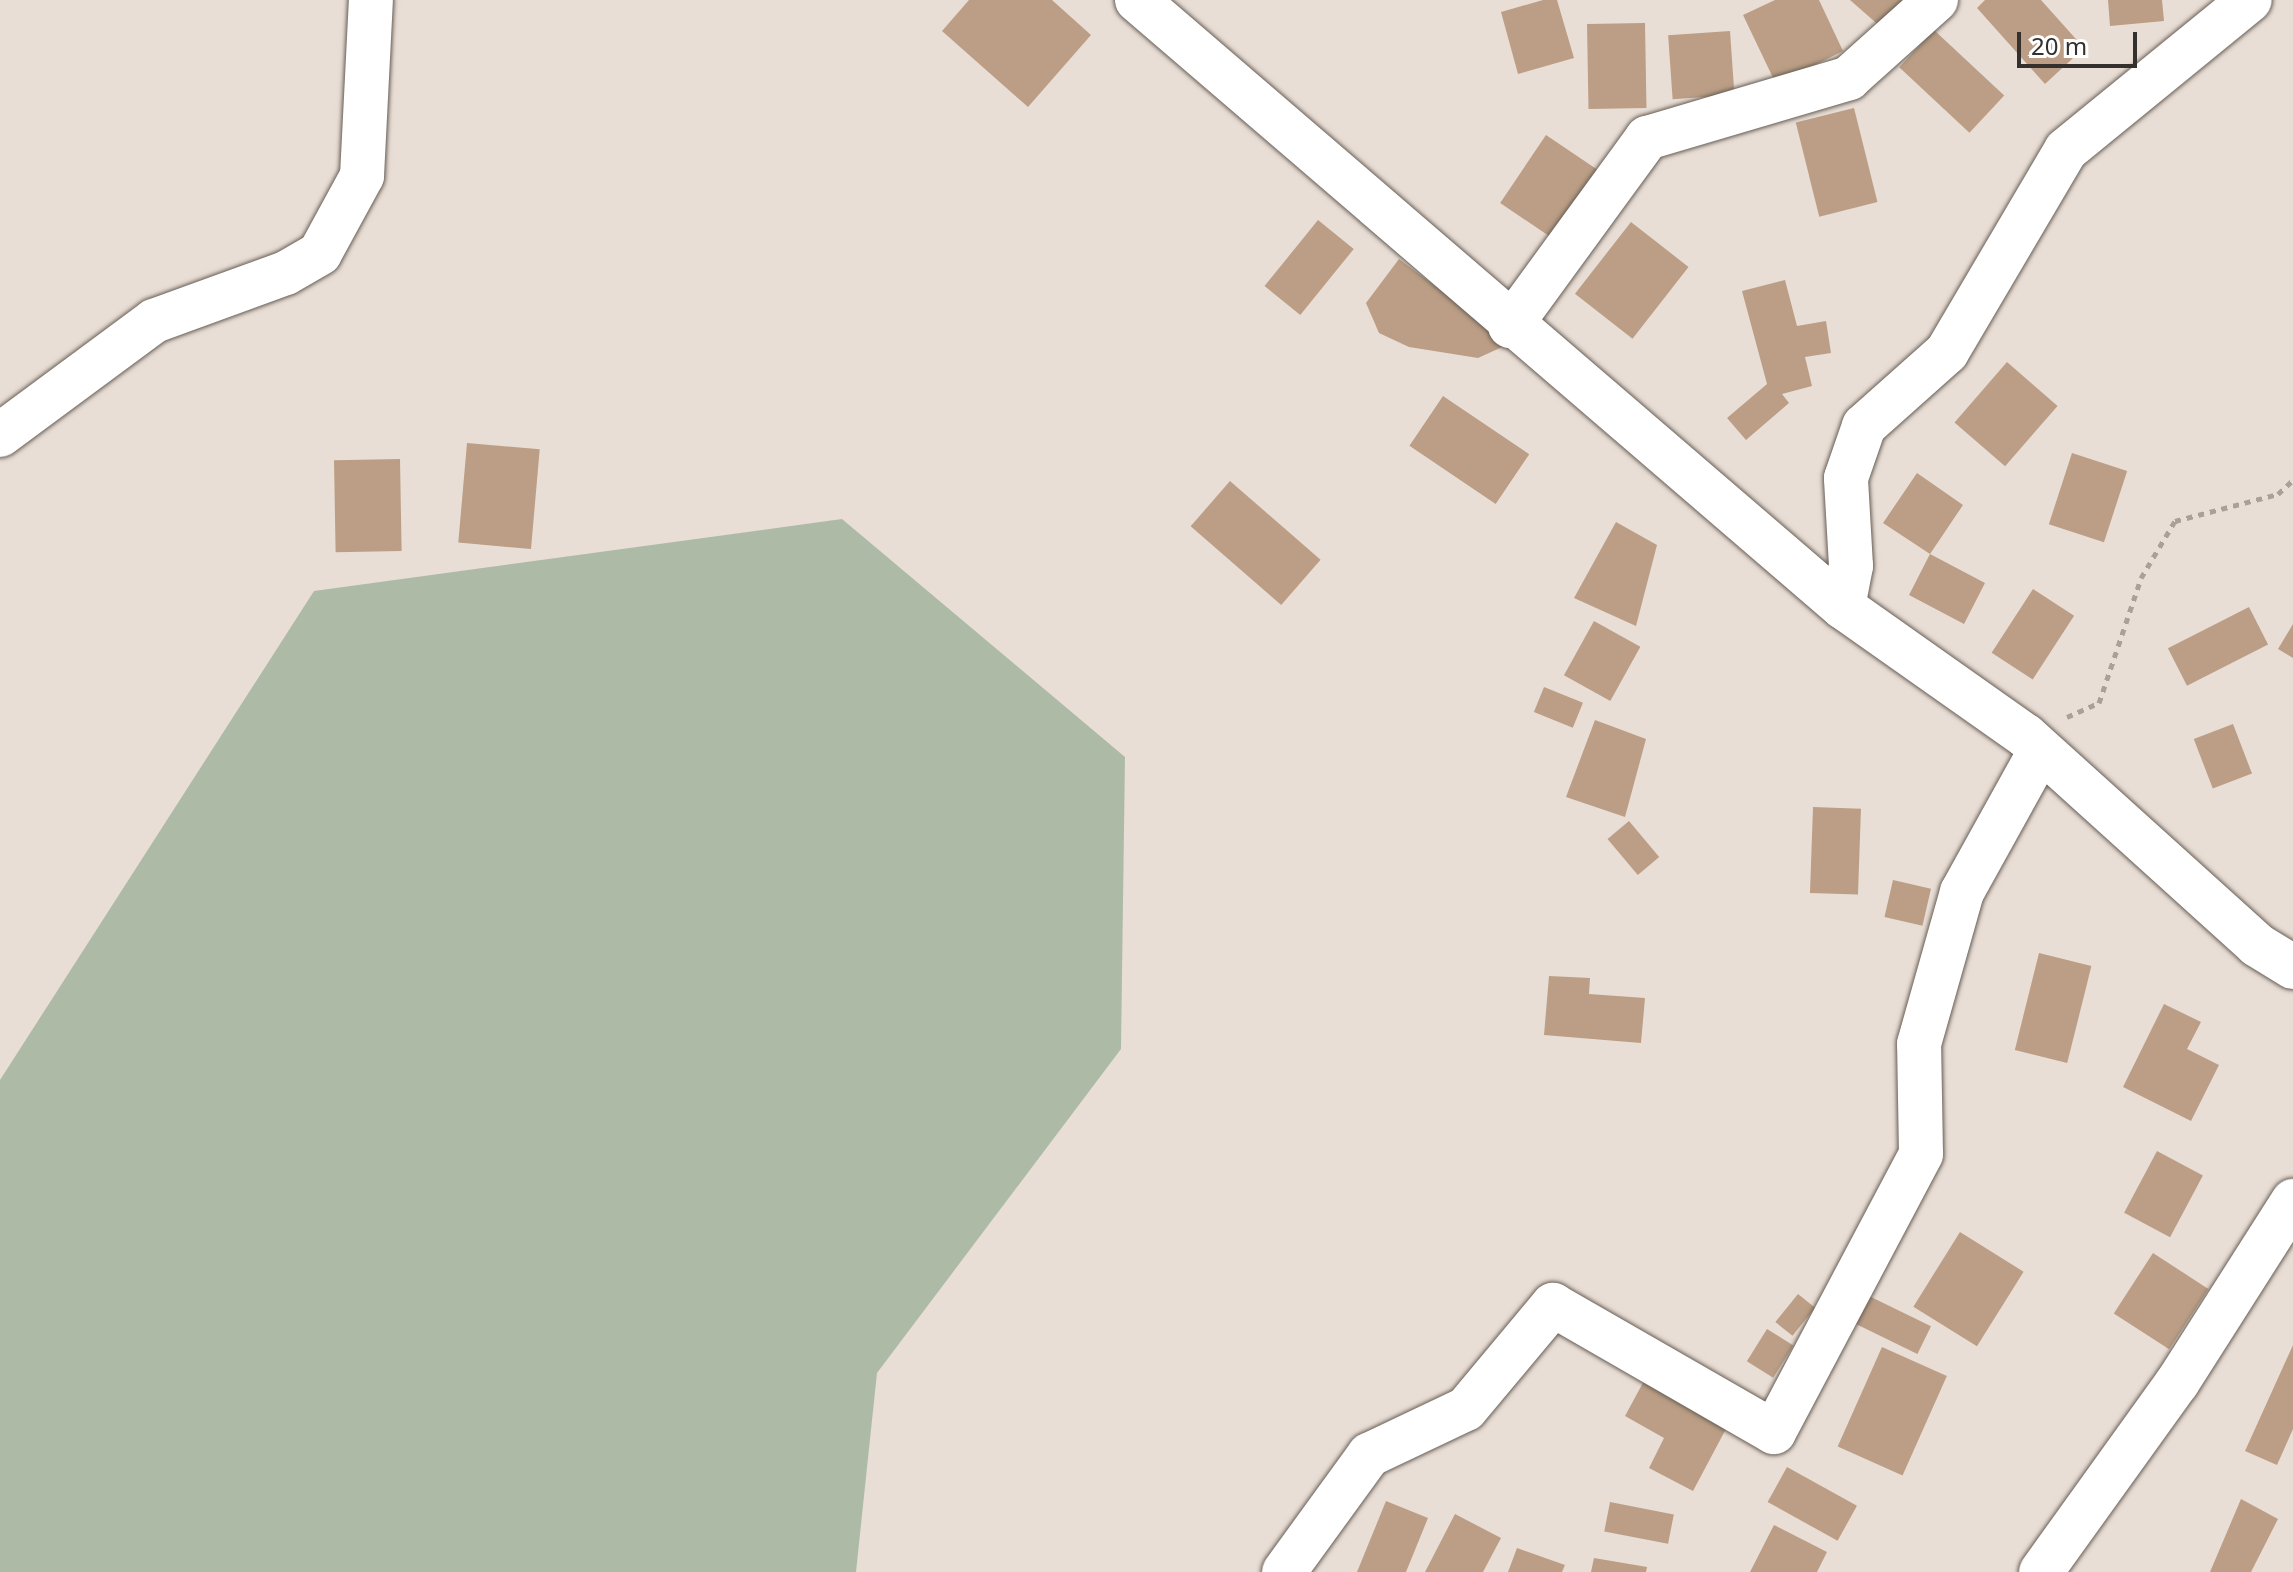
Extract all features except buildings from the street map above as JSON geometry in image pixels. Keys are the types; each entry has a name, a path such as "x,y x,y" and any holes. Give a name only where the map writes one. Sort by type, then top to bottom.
{"street":[{"path":"0,435 154,321 286,273 320,253 362,176 371,0"},
{"path":"1137,0 1510,326 1843,607 2033,744 2257,945 2293,967"},
{"path":"1510,326 1647,138 1849,78 1936,0"},
{"path":"1843,607 1851,566 1846,478 1864,426 1947,352 2066,150 2250,0"},
{"path":"1284,1572 1369,1455 1466,1409 1553,1305 1774,1432 1921,1154 1919,1044 1962,892 2033,744"},
{"path":"2041,1572 2168,1396 2293,1201"}],"path":[{"path":"2033,744 2099,703 2141,578 2175,521 2278,494 2293,480"}],"green space":[{"path":"842,519 1125,757 1121,1049 877,1373 856,1572 0,1572 0,1080 314,591"}]}
